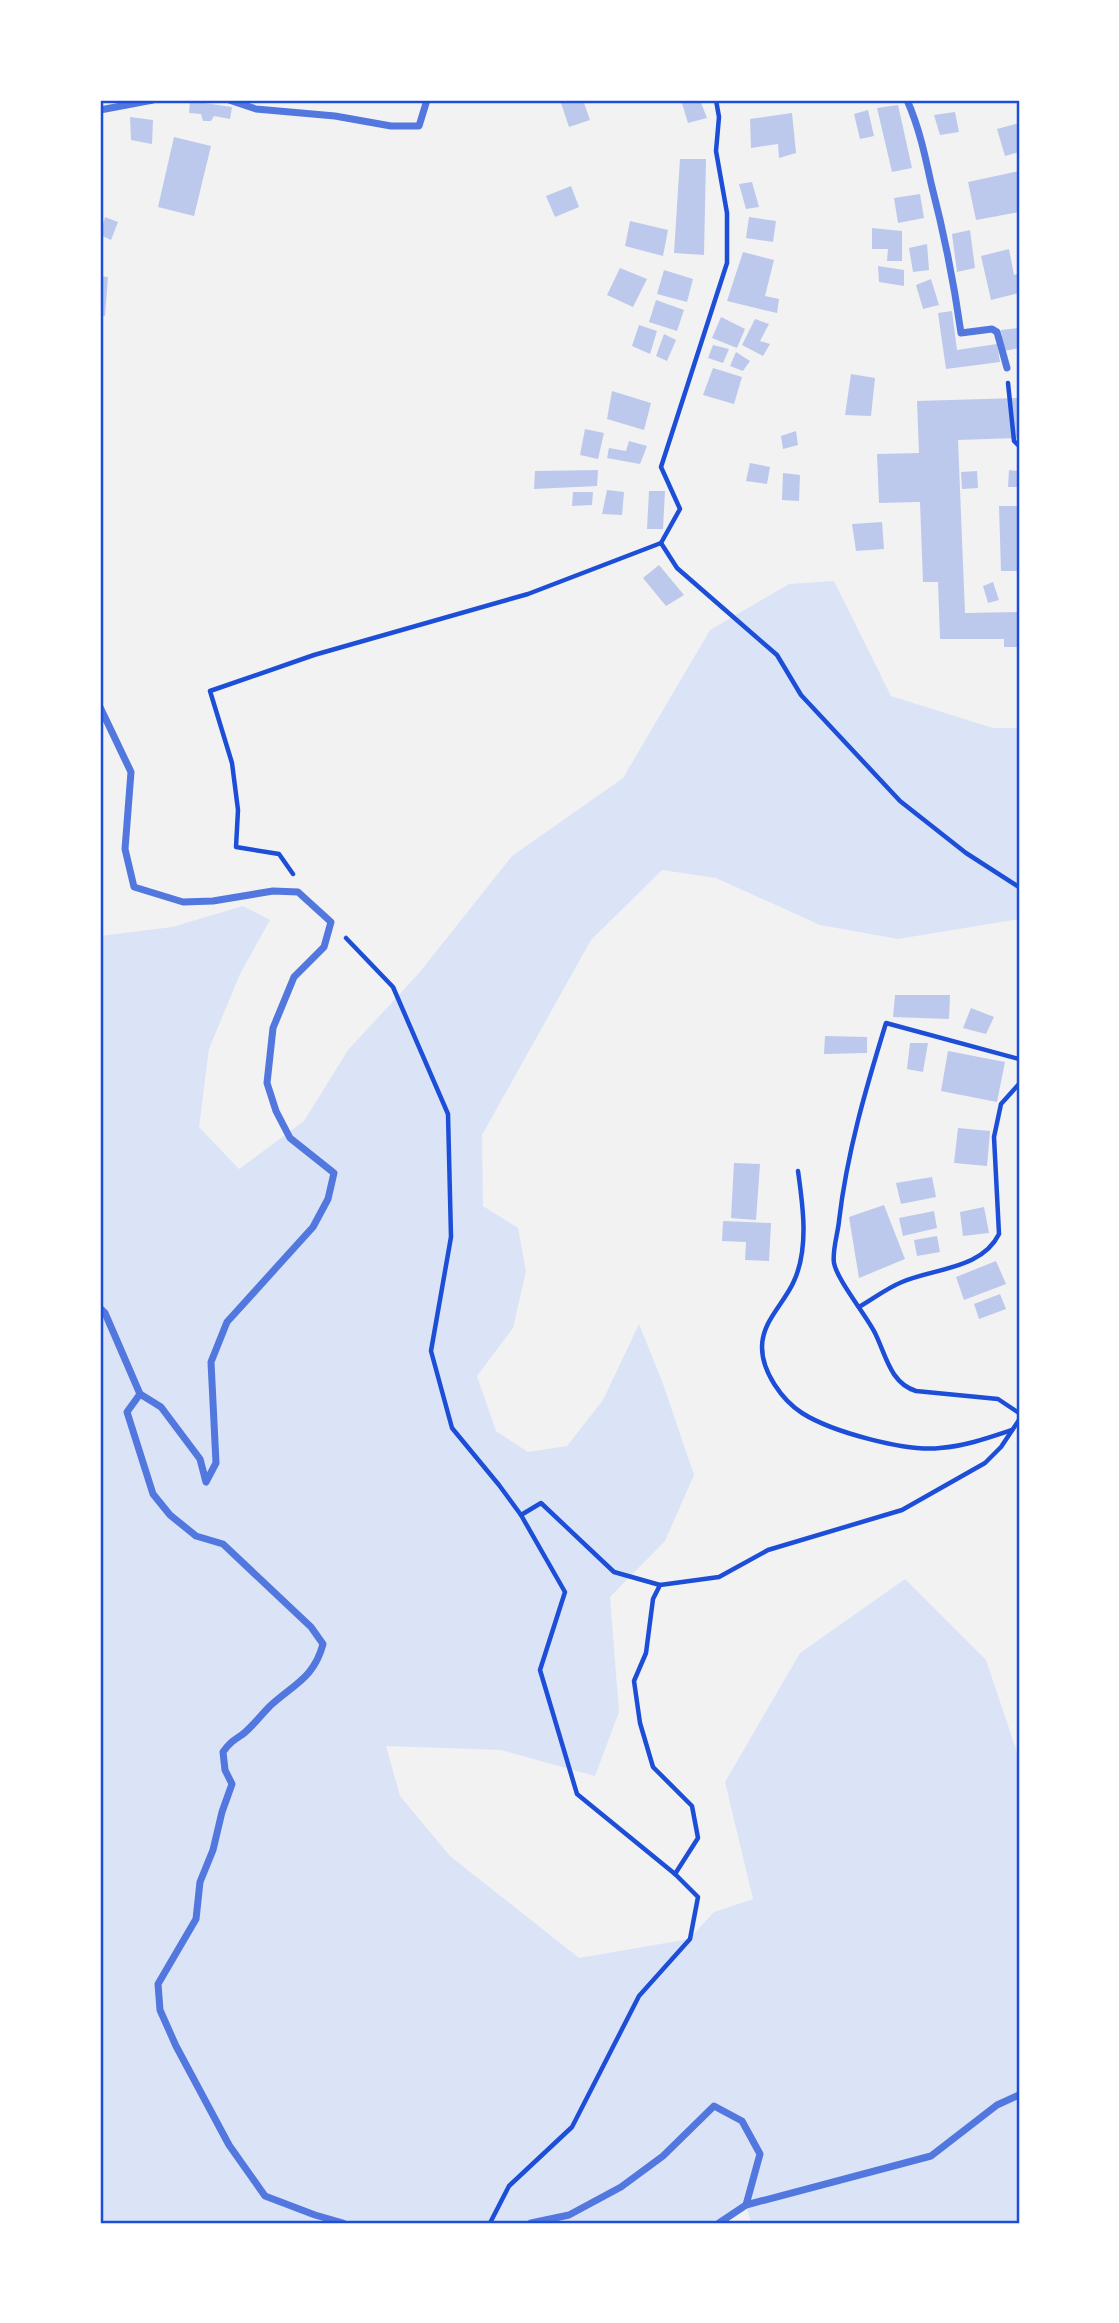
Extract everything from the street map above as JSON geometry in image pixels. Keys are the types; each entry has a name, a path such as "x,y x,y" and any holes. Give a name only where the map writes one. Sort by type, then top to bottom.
{"street":[{"path":"100,110 153,100"},
{"path":"229,100 256,109 335,116 391,126 419,126 427,100"},
{"path":"907,100 916,122 937,205 955,288 961,333 992,329 997,332 1007,368"},
{"path":"100,706 131,772 125,849 134,887 183,902 213,901 273,891 298,892 331,922 324,947 294,977 273,1028 267,1083 276,1111 290,1138 334,1173 328,1199 313,1227 227,1322 211,1362 216,1463 206,1482 200,1459 169,1417 161,1407 140,1394 105,1313 100,1308"},
{"path":"140,1394 127,1412 153,1494 170,1515 196,1536 223,1544 311,1627 323,1644 318,1662 300,1684 283,1695 244,1733 231,1740 223,1752 225,1770 232,1784 201,1882 197,1919 158,1984 160,2010 176,2046 229,2145 265,2196 343,2223"},
{"path":"719,2223 746,2205 931,2156 998,2105 1019,2095"},
{"path":"531,2223 569,2215 621,2187 663,2156 714,2106 742,2121 760,2154 746,2205"}],"path":[{"path":"298,892 293,875 279,854 236,847 238,810 232,763 210,691 314,655 528,594 661,542 681,509 661,467 727,263 727,213 716,151 719,117 716,100"},
{"path":"1007,368 1014,441 1019,446"},
{"path":"661,542 677,568 777,655 800,695 900,802 966,853 1019,887"},
{"path":"331,922 393,987 448,1114 451,1237 431,1351 452,1428 521,1515 565,1592 540,1670 577,1794 675,1874 698,1897 690,1939 639,1996 572,2127 509,2186 490,2223"},
{"path":"1019,1059 886,1023 857,1116 844,1181 834,1264 869,1321 893,1374 904,1387 916,1391 998,1399 1019,1413"},
{"path":"859,1307 901,1282 974,1259 993,1247 999,1234 994,1137 1001,1104 1019,1084"},
{"path":"798,1171 803,1205 799,1263 794,1282 772,1313 762,1346 765,1365 784,1396 802,1413 883,1443 937,1449 975,1443 1013,1430"},
{"path":"521,1515 541,1503 614,1572 660,1585 719,1577 768,1550 902,1510 985,1463 1001,1447 1019,1420"},
{"path":"660,1585 653,1599 646,1653 634,1681 640,1723 653,1768 692,1806 698,1838 675,1874"}],"shaded area":[{"path":"834,581 891,696 993,728 1019,728 1019,919 898,939 820,925 716,878 662,870 591,940 482,1135 483,1206 518,1228 526,1271 513,1328 477,1376 496,1431 528,1452 567,1446 603,1400 639,1324 662,1381 694,1475 665,1541 610,1597 619,1712 595,1776 501,1750 386,1746 400,1796 450,1856 579,1958 689,1939 714,1912 753,1899 725,1782 800,1653 905,1579 986,1660 1019,1758 1019,2223 751,2223 746,2205 716,2223 100,2223 100,936 172,927 243,906 270,920 240,974 209,1049 199,1127 239,1169 304,1121 348,1050 419,973 512,856 623,778 710,630 789,584"}],"building":[{"path":"560,100 583,100 590,120 569,127"},
{"path":"681,100 700,100 707,118 688,123"},
{"path":"190,101 232,107 230,119 214,116 211,121 203,121 201,114 189,113"},
{"path":"898,105 912,168 892,172 877,108"},
{"path":"868,110 874,136 860,139 854,114"},
{"path":"955,112 959,132 940,135 934,115"},
{"path":"792,113 796,153 779,158 778,144 751,148 750,119"},
{"path":"130,117 153,120 152,144 131,140"},
{"path":"1019,123 1019,152 1005,156 997,129"},
{"path":"174,137 211,146 194,216 158,207"},
{"path":"680,159 706,159 704,255 674,253"},
{"path":"1019,171 1019,212 976,220 968,182"},
{"path":"752,182 759,207 746,209 739,184"},
{"path":"571,186 579,207 555,217 546,196"},
{"path":"920,194 924,218 898,223 894,198"},
{"path":"105,217 118,222 111,240 100,235"},
{"path":"749,217 776,221 773,242 746,238"},
{"path":"630,221 668,230 663,256 625,246"},
{"path":"872,228 902,231 902,261 887,261 888,249 872,249"},
{"path":"970,230 975,268 957,272 952,234"},
{"path":"927,244 929,270 913,272 909,248"},
{"path":"1009,249 1014,275 1019,273 1019,293 991,300 981,256"},
{"path":"743,252 774,260 765,296 779,299 777,313 727,301"},
{"path":"878,266 904,270 904,286 879,282"},
{"path":"620,268 647,279 633,307 607,295"},
{"path":"664,270 693,279 687,302 657,294"},
{"path":"100,276 108,277 105,316 100,315"},
{"path":"931,279 939,305 923,309 916,285"},
{"path":"656,300 684,310 677,331 649,322"},
{"path":"952,311 957,350 997,344 1000,362 946,369 938,313"},
{"path":"721,317 745,329 737,348 712,338"},
{"path":"755,319 769,324 760,341 770,344 763,356 742,345"},
{"path":"639,325 657,331 650,354 632,346"},
{"path":"1019,328 1019,348 1004,351 1001,330"},
{"path":"664,334 676,340 667,361 656,356"},
{"path":"713,345 729,349 723,363 708,358"},
{"path":"736,352 750,361 743,371 730,366"},
{"path":"713,368 742,377 734,404 703,395"},
{"path":"851,374 875,378 871,416 845,415"},
{"path":"612,391 651,403 644,430 607,419"},
{"path":"1019,398 1019,438 958,440 965,613 1019,612 1019,647 1004,647 1004,639 940,639 938,582 923,582 920,502 879,503 877,454 919,453 917,401"},
{"path":"585,429 604,433 598,459 580,455"},
{"path":"796,431 798,445 783,449 781,436"},
{"path":"629,441 647,446 640,464 607,458 609,448 626,451"},
{"path":"750,463 770,467 767,484 746,481"},
{"path":"598,470 597,486 534,489 535,471"},
{"path":"1009,470 1019,471 1019,487 1008,487"},
{"path":"977,471 978,488 962,489 961,472"},
{"path":"783,473 800,475 799,501 782,500"},
{"path":"607,490 624,492 622,515 602,514"},
{"path":"649,491 665,491 663,529 647,529"},
{"path":"573,492 593,492 592,505 572,506"},
{"path":"999,506 1019,506 1019,571 1001,571"},
{"path":"882,522 884,549 856,551 852,524"},
{"path":"659,565 684,595 666,606 643,578"},
{"path":"993,582 999,600 988,603 983,586"},
{"path":"895,995 950,995 949,1019 893,1017"},
{"path":"971,1008 994,1017 986,1034 963,1028"},
{"path":"825,1036 867,1037 867,1053 824,1054"},
{"path":"910,1043 928,1043 923,1072 907,1069"},
{"path":"948,1051 1005,1062 997,1102 941,1091"},
{"path":"958,1128 990,1131 987,1166 954,1163"},
{"path":"734,1163 760,1164 756,1220 731,1218"},
{"path":"932,1177 936,1197 901,1204 896,1183"},
{"path":"884,1205 905,1259 859,1278 849,1217"},
{"path":"984,1207 989,1233 963,1236 960,1212"},
{"path":"934,1211 937,1228 903,1236 899,1218"},
{"path":"723,1221 771,1223 769,1261 745,1260 746,1242 722,1241"},
{"path":"937,1236 940,1252 917,1256 914,1240"},
{"path":"996,1261 1006,1284 964,1300 956,1277"},
{"path":"1000,1294 1006,1309 979,1319 974,1304"}]}
